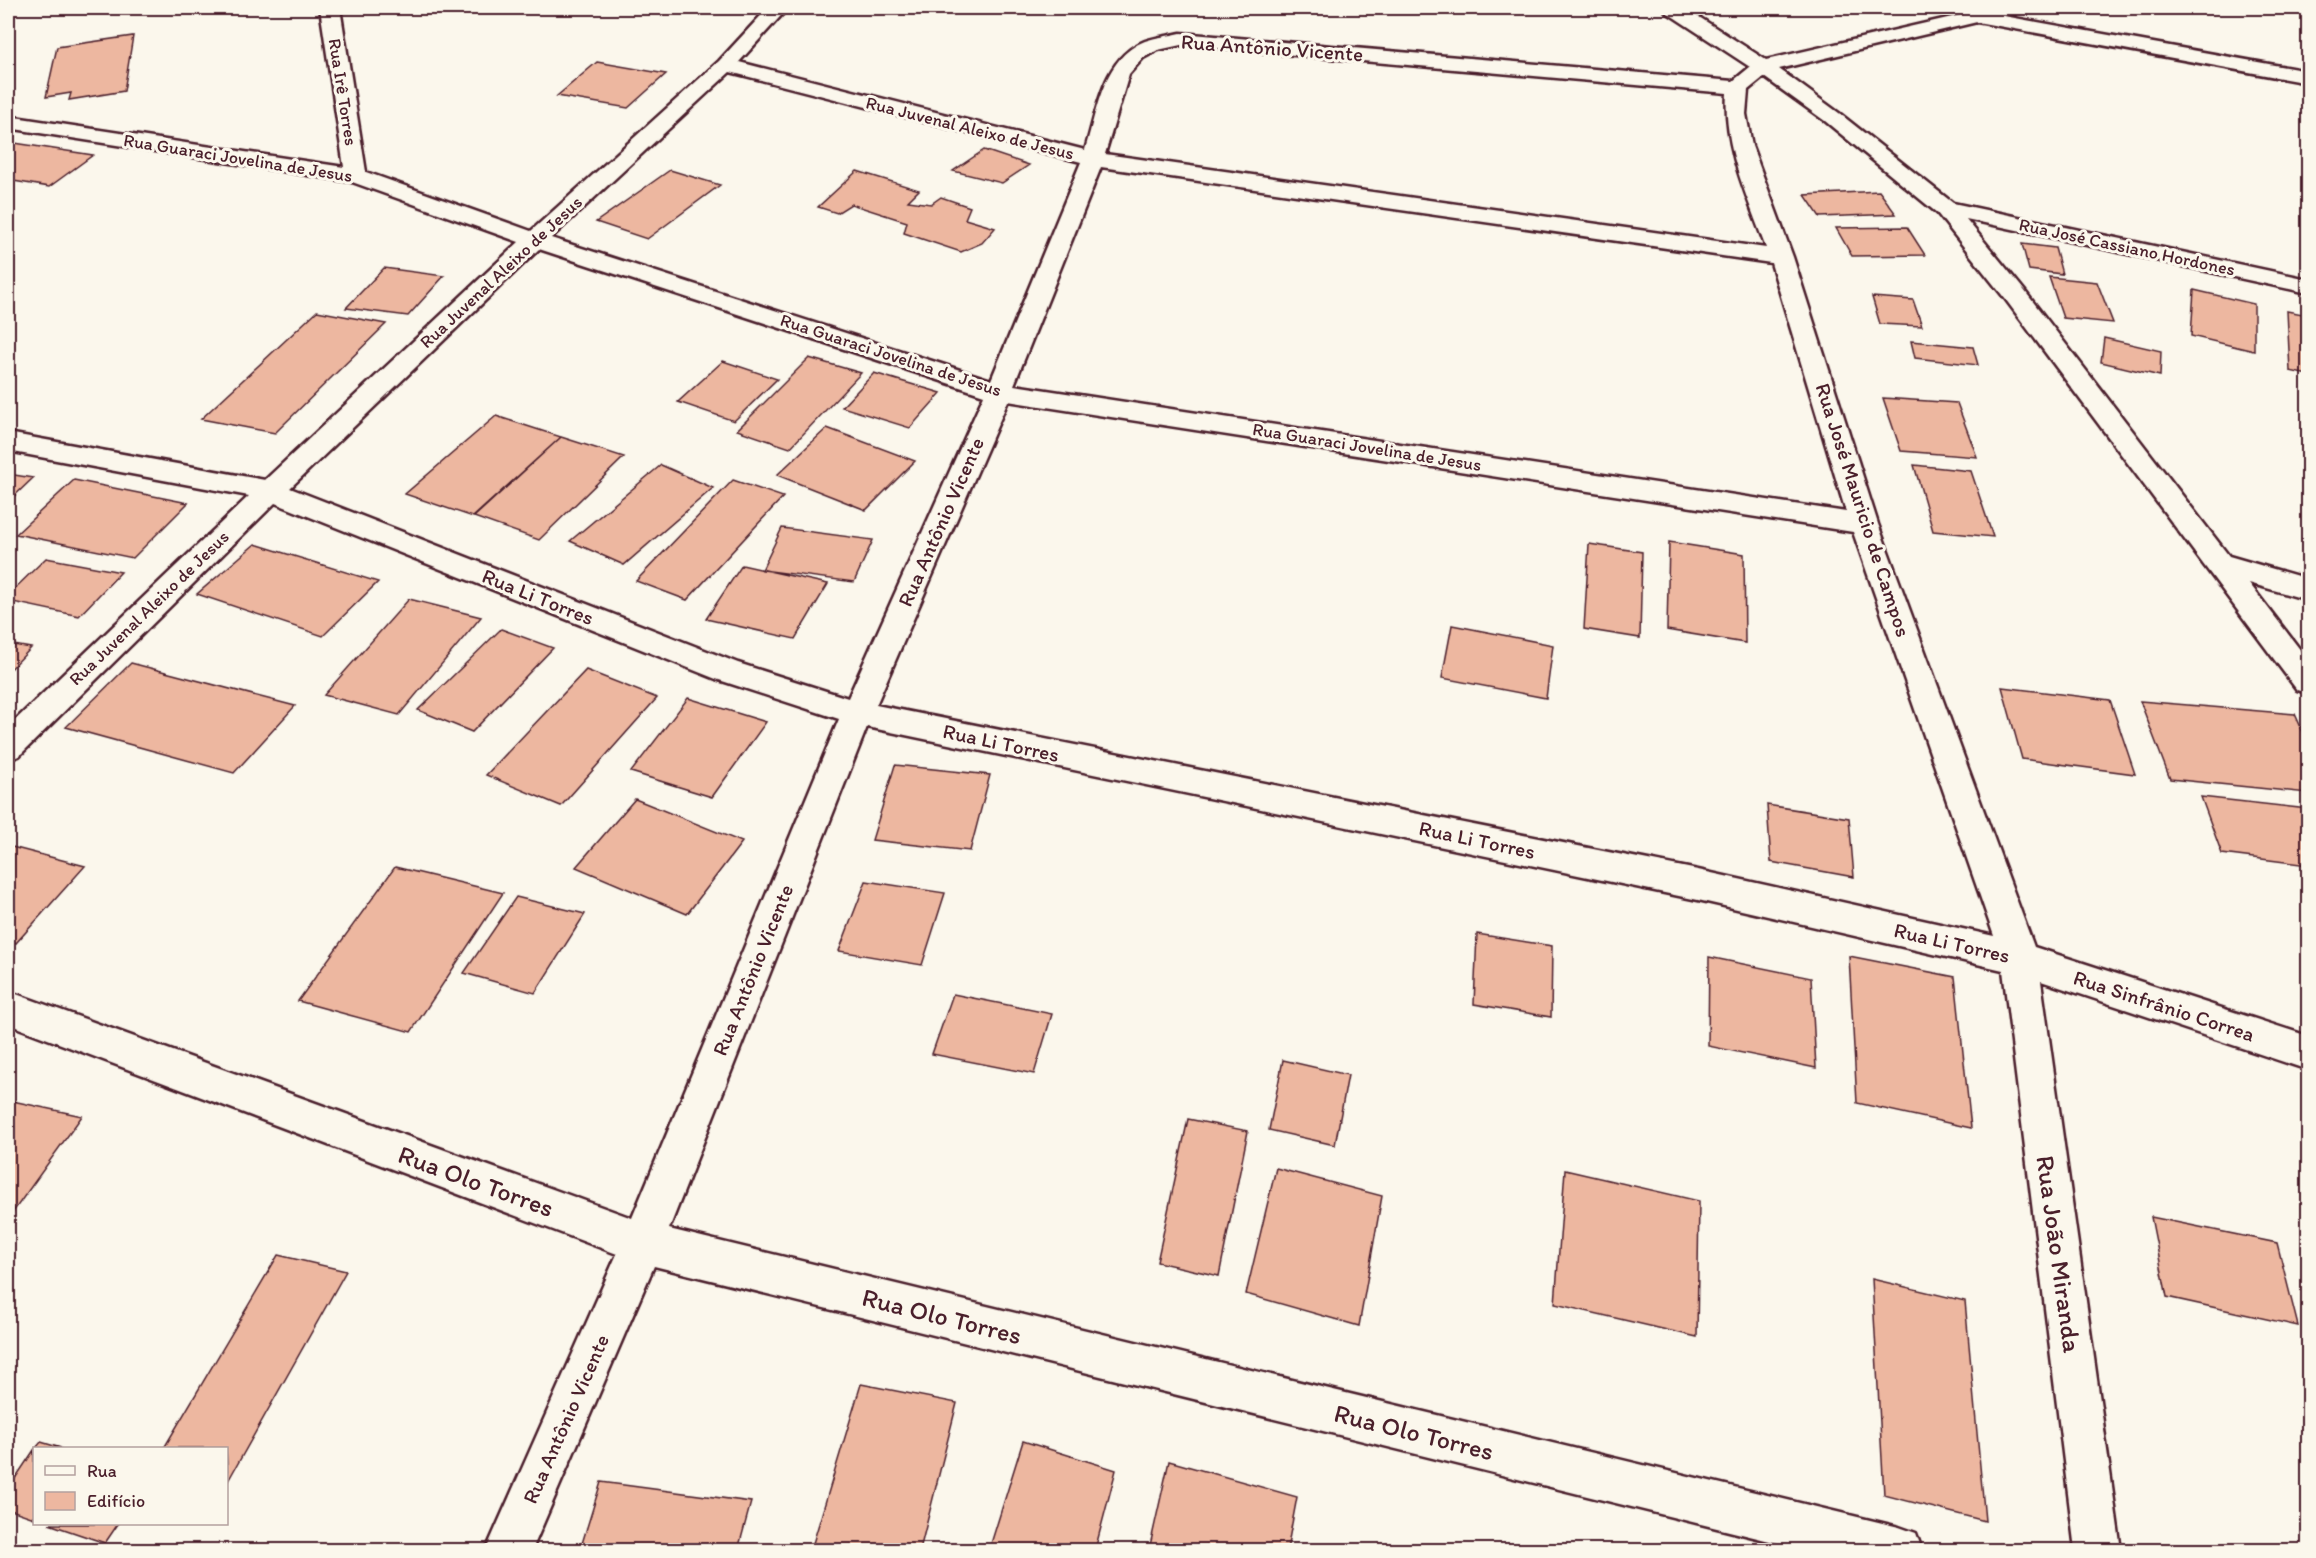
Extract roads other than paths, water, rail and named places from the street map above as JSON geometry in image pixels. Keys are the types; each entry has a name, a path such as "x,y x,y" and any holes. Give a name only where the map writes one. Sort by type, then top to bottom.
{"street":[{"name":"Rua Irê Torres","path":"330,8 356,176"},
{"path":"726,65 778,8"},
{"path":"1673,8 1763,67 1832,117 1945,208 2022,304 2308,682"},
{"path":"1738,88 1763,67 2013,8"},
{"path":"1976,16 2308,77"},
{"name":"Rua Antônio Vicente","path":"509,1551 644,1243 857,713 999,391 1093,159 1119,72 1136,54 1152,45 1181,39 1738,88"},
{"name":"Rua Juvenal Aleixo de Jesus","path":"8,747 269,490 534,240 726,65 1093,159 1781,257"},
{"name":"Rua José Mauricio de Campos","path":"1738,88 1736,114 1741,146 1781,257 1864,524 2020,958"},
{"name":"Rua Guaraci Jovelina de Jesus","path":"8,122 356,176 534,240 999,391 1864,524"},
{"name":"Rua José Cassiano Hordones","path":"1945,208 2308,286"},
{"name":"Rua Li Torres","path":"8,442 269,490 727,671 857,713 1698,885 2020,958"},
{"path":"2219,564 2308,589"},
{"name":"Rua Sinfrânio Correa","path":"2020,958 2308,1053"},
{"name":"Rua João Miranda","path":"2020,958 2098,1551"},
{"name":"Rua Olo Torres","path":"8,1007 644,1243 1899,1551"}]}
